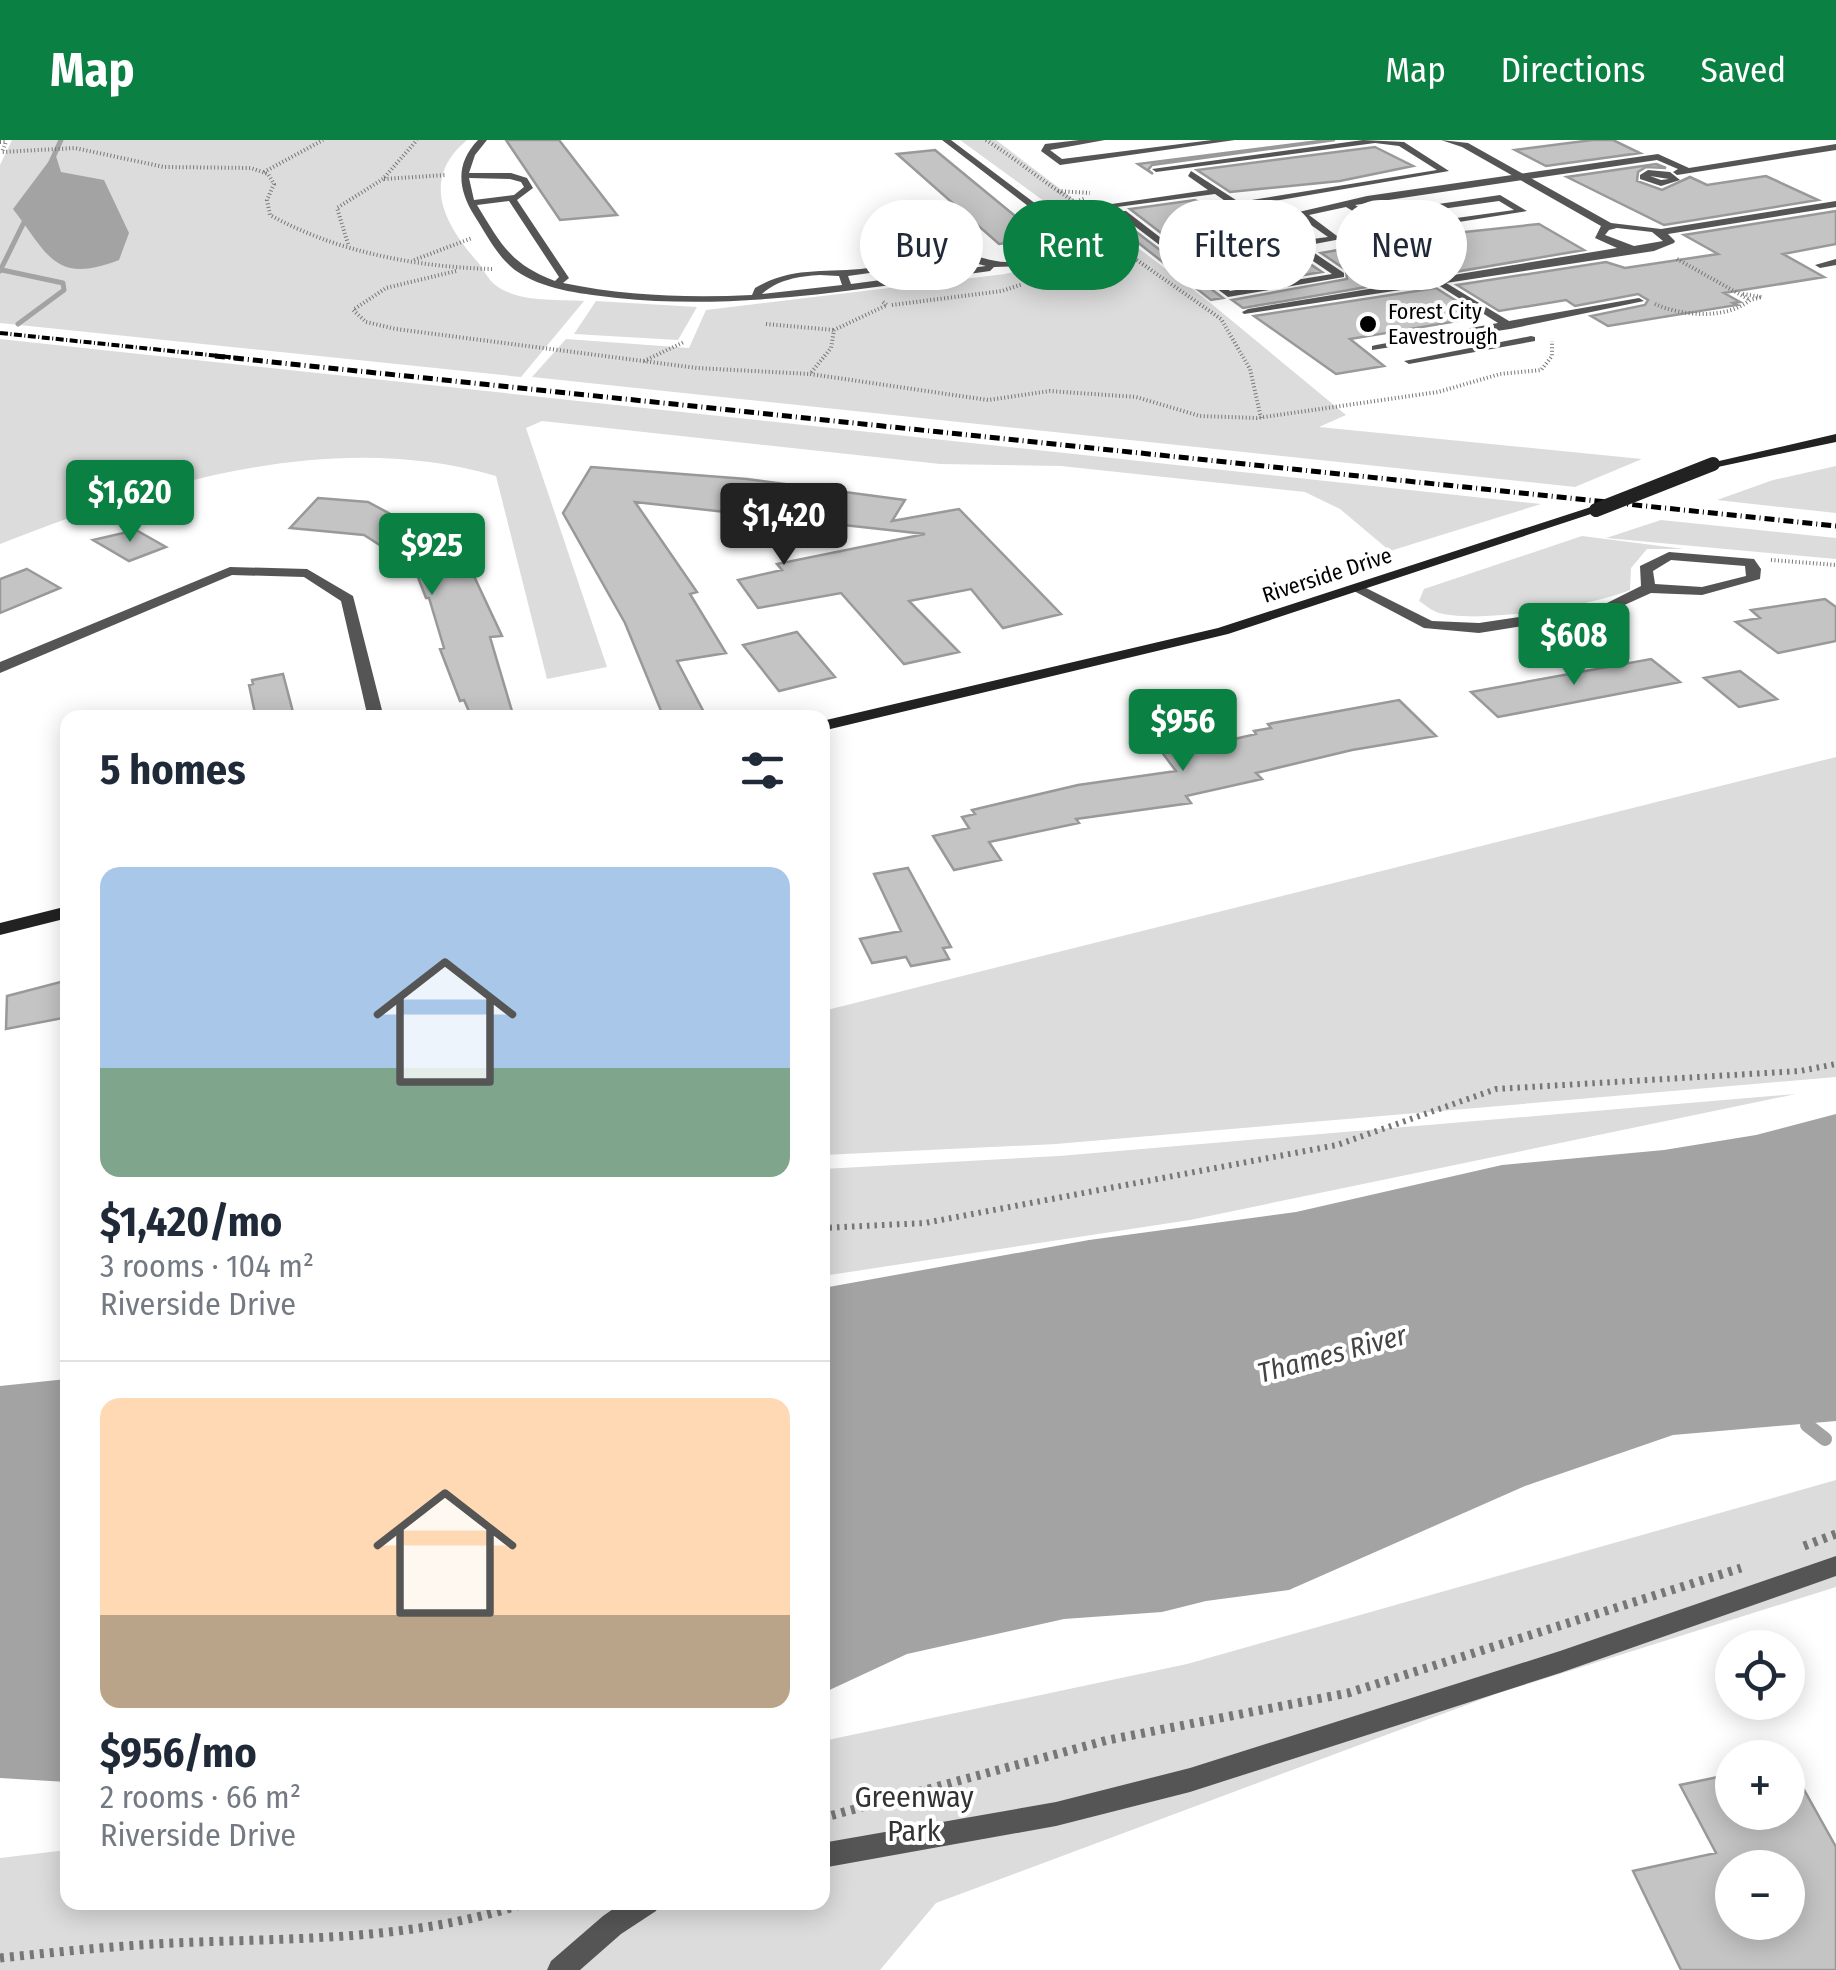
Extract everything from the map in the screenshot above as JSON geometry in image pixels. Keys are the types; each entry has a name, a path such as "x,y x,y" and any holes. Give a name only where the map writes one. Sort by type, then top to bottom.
{"main road":[{"name":"Riverside Drive","path":"830,724 1223,632 1359,590 1714,464 1836,438"},
{"path":"0,929 60,914"}],"street":[{"path":"1446,140 1465,145 1609,226"},
{"path":"1633,248 1599,236 1599,231 1609,226 1643,226 1662,232 1836,204"},
{"path":"1467,276 1653,248 1670,241 1662,232"},
{"path":"1248,312 1383,290"},
{"path":"1359,590 1429,624 1479,628 1609,608 1649,588 1702,591 1753,579 1754,569 1750,562 1669,556 1645,569 1649,588"},
{"path":"0,668 230,572 307,573 348,599 374,710"}],"lane":[{"path":"483,140 466,159 464,186 470,204 519,269 556,284 712,300 756,299 860,285"},
{"path":"946,140 1026,200"},
{"path":"1102,140 1048,146 1045,151 1060,162 1232,140"},
{"path":"1156,169 1386,142 1401,144 1445,171 1268,200"},
{"path":"1667,174 1836,147"},
{"path":"1367,200 1658,157 1687,170"},
{"path":"1574,170 1593,177 1613,176"},
{"path":"464,174 511,176 524,180 529,188 511,197 470,204"},
{"path":"1192,174 1229,200"},
{"path":"1165,200 1216,192"},
{"path":"511,197 564,278 556,284"},
{"path":"1500,198 1523,210 1390,230 1367,217 1500,198"},
{"path":"1159,201 1114,208 1159,242"},
{"path":"1316,224 1336,238 1316,241"},
{"path":"756,299 758,290 781,276 822,270 844,274 963,257 1003,264"},
{"path":"1316,258 1341,275 1316,279"},
{"path":"1820,265 1836,262"},
{"path":"844,274 847,287"},
{"path":"1223,290 1228,294 1252,290"},
{"path":"1409,361 1530,340 1452,290"},
{"path":"1376,348 1639,301"},
{"path":"830,1855 1056,1814 1190,1780 1560,1662 1836,1566"},
{"path":"560,1970 635,1910"}],"path":[{"path":"262,172 279,167 323,140"},
{"path":"348,245 337,208 382,179 417,140"},
{"path":"986,140 1036,172 1054,191 1089,210 1124,251 1221,319 1250,369 1261,418"},
{"path":"0,142 6,142 2,152 75,148 164,167 262,172 274,184 268,200 270,215 292,229 460,270 519,269"},
{"path":"382,179 464,174"},
{"path":"1054,191 1096,194"},
{"path":"413,261 491,233"},
{"path":"1639,301 1646,300 1676,316 1687,316 1743,306 1762,296 1711,282 1707,274 1653,248"},
{"path":"460,270 360,301 353,310 356,318 396,329 643,362 810,374 988,400 1050,391 1136,397 1200,416 1261,418 1438,392"},
{"path":"766,324 834,330 888,305 868,290"},
{"path":"1744,294 1750,300"},
{"path":"810,374 816,361 831,348 834,330"},
{"path":"643,362 684,342"},
{"path":"1750,562 1780,560 1836,565"},
{"path":"830,1228 925,1223 1336,1145 1496,1090 1800,1071 1836,1064"},
{"path":"1790,1552 1836,1534"},
{"path":"830,1816 1108,1740 1348,1694 1756,1563"},
{"path":"0,1958 176,1943 402,1933 464,1924 505,1910"}],"green space":[{"path":"12,140 467,140 444,169 441,185 446,215 464,245 491,281 503,290 537,299 584,301 521,377 0,323 0,165"},
{"path":"960,140 996,140 1075,200 1042,200"},
{"path":"1139,249 1159,264 1159,290 1194,290 1346,415 1319,427 1642,459 1575,487 532,377 566,339 689,348 706,310 872,290 983,290 983,277 1003,274 1003,290 1139,290"},
{"path":"596,301 697,307 678,340 574,334"},
{"path":"0,339 1541,504 1390,551 1340,509 1305,492 1061,466 940,464 542,421 526,428 607,667 547,679 496,476 434,463 371,458 307,460 182,483 0,544"},
{"path":"1836,466 1836,513 1717,500 1773,480"},
{"path":"1661,520 1836,538 1836,559 1606,538"},
{"path":"1582,536 1684,549 1647,549 1631,568 1630,590 1563,607 1507,615 1457,616 1436,612 1419,601 1424,589"},
{"path":"1836,757 1836,1077 1056,1144 830,1155 830,1009"},
{"path":"1796,1094 1190,1220 830,1275 830,1169 1059,1156"},
{"name":"Greenway Park","path":"1836,1480 1836,1587 1496,1694 936,1903 880,1970 0,1970 0,1858 60,1851 60,1910 830,1910 830,1740 1187,1664"}],"water":[{"path":"55,153 61,172 104,180 129,233 119,260 97,267 66,267 45,252 13,209"},
{"name":"Thames River","path":"1836,1114 1836,1421 1673,1435 1525,1486 1289,1590 1206,1601 1162,1612 1064,1619 907,1654 830,1690 830,1287 1089,1240 1296,1212 1502,1165 1664,1150 1756,1135"},
{"path":"60,1380 60,1782 0,1778 0,1386"}],"building":[{"path":"506,140 559,140 617,215 560,220"},
{"path":"1335,140 1152,165 1148,170 1153,174 1138,164"},
{"path":"1613,140 1640,153 1546,166 1515,150"},
{"path":"1375,147 1413,166 1340,181 1230,192 1197,170"},
{"path":"935,150 1003,206 1003,243 983,230 983,200 949,200 897,154"},
{"path":"1656,164 1666,168 1646,167 1638,172 1637,181 1662,190 1690,177 1707,185 1766,176 1818,200 1664,225 1567,177"},
{"path":"1159,205 1159,231 1139,216 1139,208"},
{"path":"1836,211 1836,244 1783,254 1824,277 1724,293 1740,302 1733,303 1737,305 1608,326 1591,316 1645,305 1648,300 1638,294 1575,306 1566,300 1499,311 1465,290 1467,283 1606,262 1625,268 1718,254 1684,235"},
{"path":"1539,224 1584,250 1467,270 1467,232"},
{"path":"1139,234 1159,249 1159,259 1139,243"},
{"path":"1336,250 1336,263 1321,253"},
{"path":"1336,281 1336,290 1349,290 1243,308 1232,300 1287,290 1316,290 1316,285"},
{"path":"1198,290 1212,290 1223,298 1211,300"},
{"path":"1423,290 1439,290 1477,314 1473,315 1476,318 1350,339 1384,366 1336,374 1254,316"},
{"path":"591,467 747,479 905,500 892,521 959,509 1061,614 1003,628 971,589 909,601 959,652 904,664 841,593 758,608 738,580 782,570 777,564 925,534 635,502 697,592 690,594 726,653 677,661 703,710 661,710 625,623 563,513"},
{"path":"318,498 368,502 439,540 427,545 472,572 502,636 490,637 512,710 468,710 464,700 460,701 440,649 444,648 429,598 414,567 364,535 290,528"},
{"path":"136,530 166,547 129,561 93,540"},
{"path":"27,569 60,588 0,613 0,579"},
{"path":"1825,599 1836,607 1836,641 1778,653 1736,622 1760,618 1751,610"},
{"path":"797,632 835,677 779,691 743,645"},
{"path":"1651,659 1680,682 1498,717 1471,692"},
{"path":"1740,671 1777,699 1739,707 1704,678"},
{"path":"283,674 292,710 254,710 249,685 252,680"},
{"path":"1399,700 1436,736 1352,750 1256,773 1262,779 1186,796 1191,803 1076,819 1079,823 989,842 1001,860 954,870 933,836 969,828 962,817 975,814 972,810 1078,785 1176,771 1134,715 1166,709 1196,748 1256,734 1254,731 1271,728 1268,724"},
{"path":"908,868 951,947 943,948 949,959 911,966 906,957 872,963 860,939 901,931 874,874"},
{"path":"60,982 60,1019 6,1029 7,996"},
{"path":"1715,1778 1715,1830 1805,1830 1805,1791 1836,1847 1836,1970 1681,1970 1633,1871 1715,1853 1715,1940 1805,1940 1805,1850 1715,1851 1680,1785"}],"waterway":[{"path":"51,162 61,140"},
{"path":"0,271 28,214"},
{"path":"2,270 63,283 64,290 18,324"},
{"path":"1807,1425 1825,1439"}],"railway":[{"path":"0,333 238,358"},
{"path":"215,356 1836,526"}],"place":[{"name":"Forest City Eavestrough","path":"1368,324"}]}
